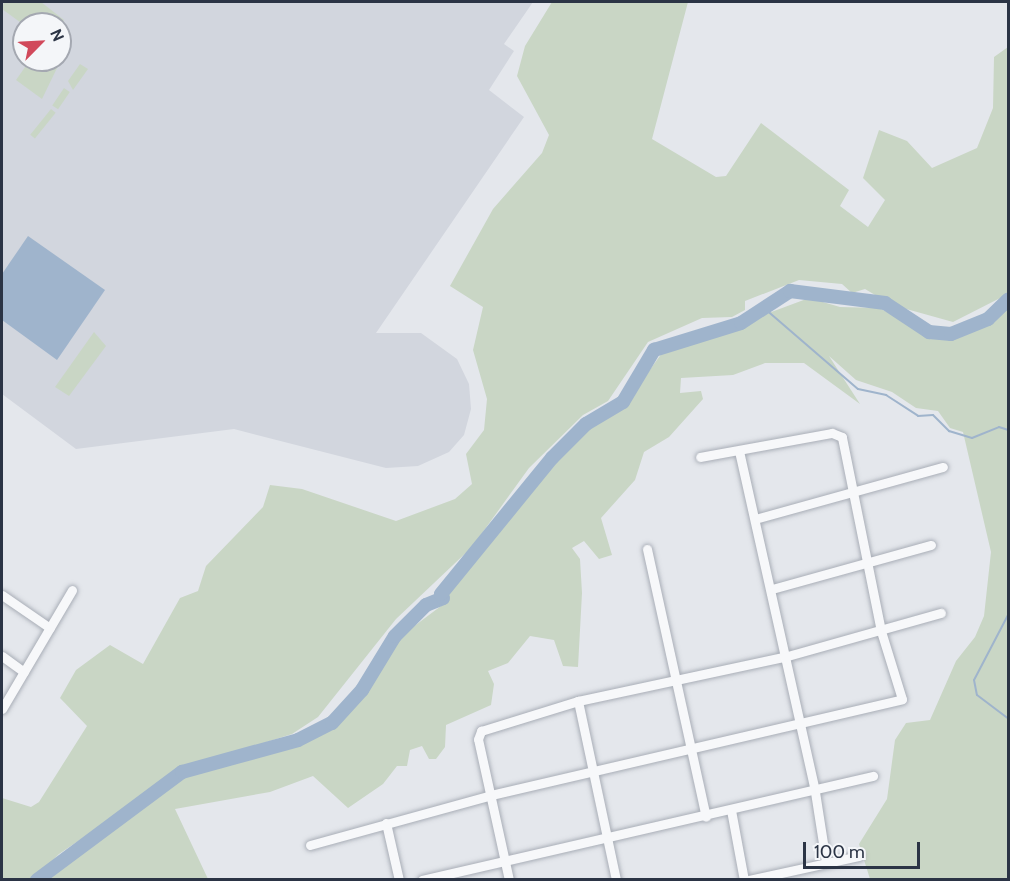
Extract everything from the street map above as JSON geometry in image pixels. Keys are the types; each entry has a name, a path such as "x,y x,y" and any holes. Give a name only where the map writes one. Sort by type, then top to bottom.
{"street":[{"path":"309,845 491,795 693,747 800,725 902,699 882,631 867,561 856,492 838,433 700,457"},
{"path":"739,451 772,589 784,657 815,792 826,862"},
{"path":"755,519 943,467"},
{"path":"772,589 931,545"},
{"path":"647,549 693,747 706,817"},
{"path":"2,709 72,590"},
{"path":"2,595 50,628"},
{"path":"509,879 478,739 481,731 578,701 676,678 784,657 941,613"},
{"path":"2,656 24,672"},
{"path":"578,701 616,879"},
{"path":"422,879 706,817 873,776"},
{"path":"731,810 744,879"},
{"path":"386,823 399,879"},
{"path":"749,879 859,856"}],"shaded area":[{"path":"2,2 533,2 504,44 514,51 489,90 524,117 376,333 421,333 457,359 469,384 471,409 464,435 449,452 418,466 386,468 234,429 76,449 2,394"}],"green space":[{"path":"4,2 41,2 54,12 12,12 12,16 2,9"},
{"path":"552,2 688,2 652,139 716,177 726,176 761,123 849,190 840,206 868,227 885,200 863,178 879,130 907,141 932,168 977,148 993,108 994,57 1008,47 1008,294 953,322 892,305 865,289 852,293 842,284 799,280 745,301 745,310 732,317 702,318 648,342 608,401 583,415 529,468 472,547 396,619 318,717 292,734 187,767 59,854 34,879 2,879 2,798 31,807 39,802 87,726 60,698 76,670 110,645 143,664 180,598 198,591 206,566 263,507 270,485 302,489 396,521 455,499 472,484 466,454 484,430 487,399 473,350 483,307 450,286 493,209 542,153 549,135 517,76 525,46"},
{"path":"80,64 88,69 73,90 68,81"},
{"path":"22,72 55,72 42,99 16,80"},
{"path":"64,88 70,92 58,109 52,105"},
{"path":"51,109 56,113 35,138 30,135"},
{"path":"809,298 840,307 879,308 941,339 982,327 1008,308 1008,879 870,879 859,844 887,799 895,740 906,723 930,720 956,661 975,637 984,616 991,552 963,432 950,428 938,411 916,408 892,392 856,380 829,356 860,404 804,363 765,363 733,375 681,378 680,393 701,391 703,399 669,437 644,452 635,480 601,518 612,555 599,559 584,541 572,548 580,559 582,593 578,667 563,666 554,640 530,636 508,663 488,671 494,684 491,705 446,725 445,747 436,759 429,759 422,746 410,750 407,766 397,766 383,784 348,808 313,776 270,792 175,809 208,879 43,880 67,856 192,773 279,752 318,736 342,718 369,688 397,639 445,603 449,590 546,471 588,430 623,407 662,353"},
{"path":"94,332 106,346 69,396 55,387"}],"water":[{"path":"28,236 105,290 57,360 2,320 2,274"}],"waterway":[{"path":"37,880 182,772 298,740 332,723 362,690 395,636 426,605 443,598 441,594 552,458 586,424 623,402 654,350 741,323 790,291 885,303 929,332 951,334 988,319 1008,300"},
{"path":"764,308 858,389 886,395 918,416 933,415 949,431 972,438 999,427 1008,430"},
{"path":"1008,615 974,680 977,695 1008,718"}]}
